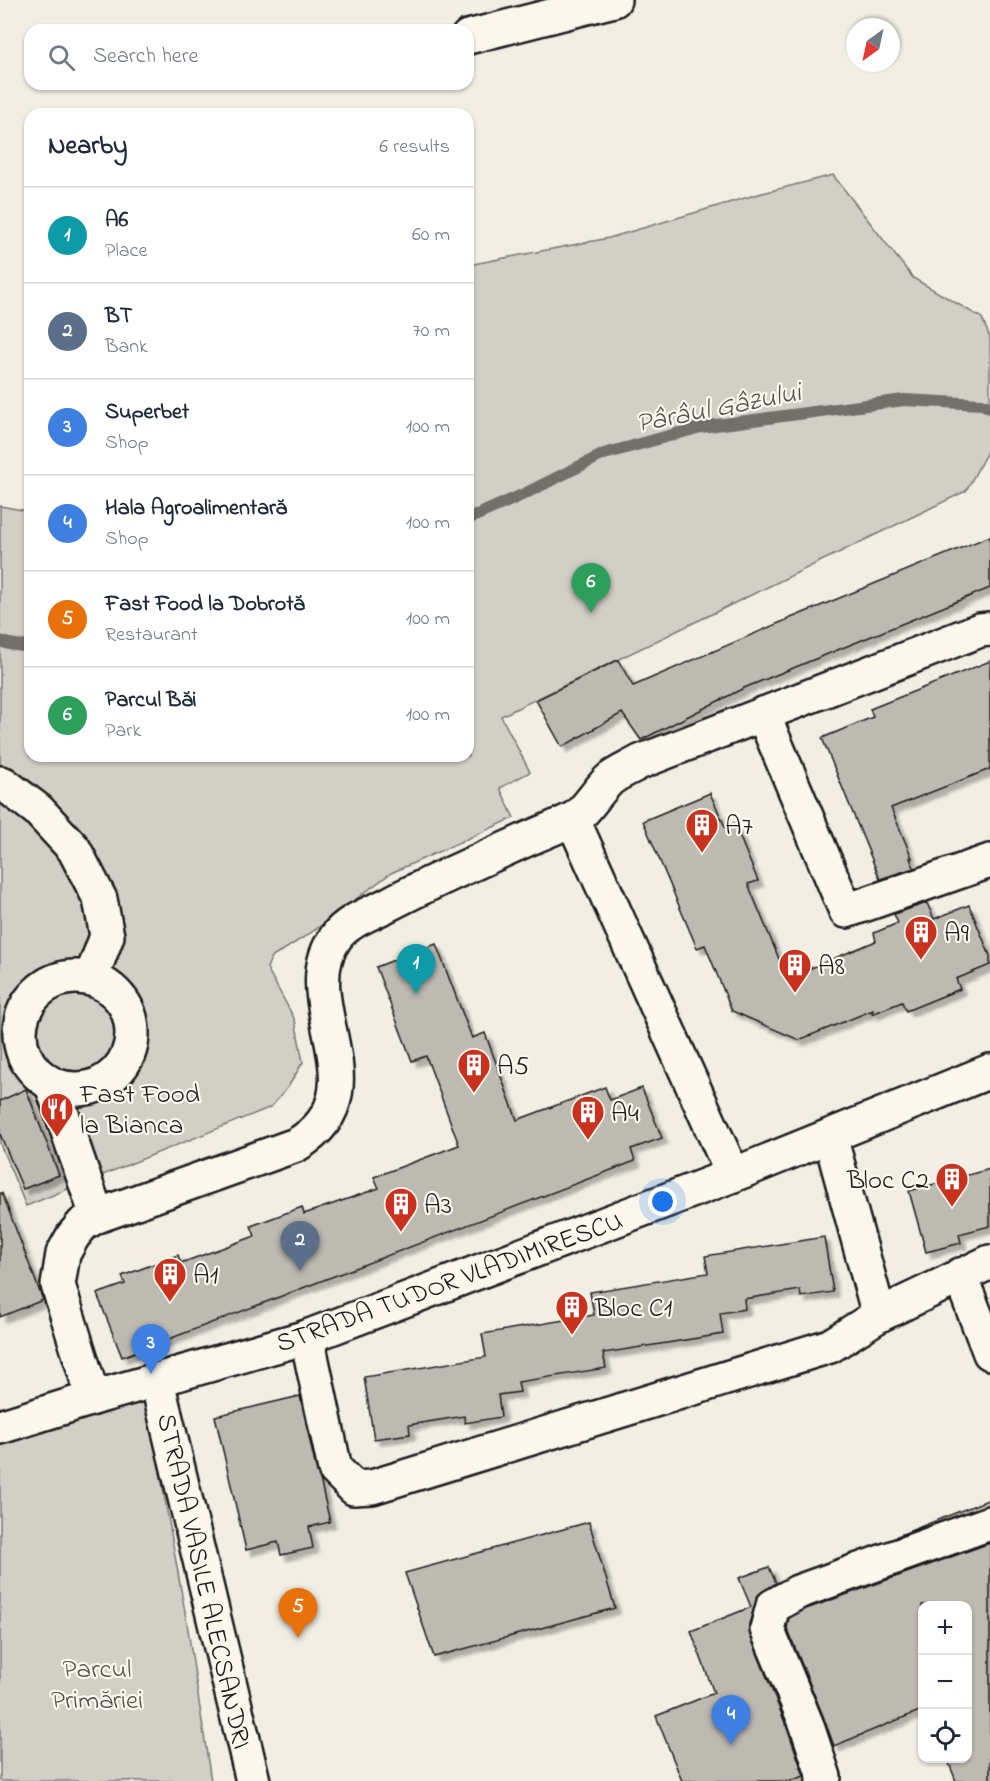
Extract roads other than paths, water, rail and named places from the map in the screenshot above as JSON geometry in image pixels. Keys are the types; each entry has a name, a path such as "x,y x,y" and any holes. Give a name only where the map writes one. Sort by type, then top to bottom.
{"street":[{"path":"474,35 614,0"},
{"path":"93,1398 58,1285 63,1254 83,1224 97,1216 296,1145 312,1135 325,1121 333,1102 338,1076 321,978 325,954 337,935 355,921 434,880 573,820 610,779 640,762 980,630 990,629"},
{"path":"763,714 846,910 990,861"},
{"path":"0,783 38,810 74,849 100,899 107,936 91,978"},
{"path":"573,820 733,1175"},
{"path":"72,977 91,978 108,986 122,1000 130,1016 133,1035 129,1053 120,1070 105,1082 88,1089 70,1089 51,1084 13,1061 20,1041 20,1022 27,1005 38,991 54,981 72,977"},
{"name":"STRADA TUDOR VLADIMIRESCU","path":"0,1427 307,1337 733,1175 990,1071"},
{"path":"51,1084 97,1216"},
{"path":"830,1136 879,1315"},
{"path":"307,1337 335,1469 354,1488 372,1487 830,1346 879,1315 990,1262"},
{"path":"960,1275 990,1353"},
{"name":"STRADA VASILE ALECSANDRI","path":"157,1381 253,1781"},
{"path":"823,1781 824,1777 806,1723 767,1629 773,1606 798,1592 990,1523"}],"waterway":[{"name":"Pârâul Gâzului","path":"474,516 604,454 701,427 904,400 982,404 990,408"},
{"name":"Pârâul Gâzului","path":"0,641 24,646"}],"place":[{"name":"Parcul Băi","path":"591,613"},
{"name":"A7","path":"702,854"},
{"name":"A9","path":"921,961"},
{"name":"A6","path":"416,994"},
{"name":"A8","path":"795,994"},
{"name":"A5","path":"474,1094"},
{"name":"Fast Food la Bianca","path":"57,1138"},
{"name":"A4","path":"588,1141"},
{"name":"Bloc C2","path":"952,1208"},
{"name":"A3","path":"401,1233"},
{"name":"BT","path":"300,1271"},
{"name":"A1","path":"170,1303"},
{"name":"Bloc C1","path":"572,1336"},
{"name":"Superbet","path":"151,1374"},
{"name":"Fast Food la Dobrotă","path":"298,1638"},
{"name":"Hala Agroalimentară","path":"731,1745"}],"park label":[{"name":"Parcul Primăriei","path":"97,1684"}]}
